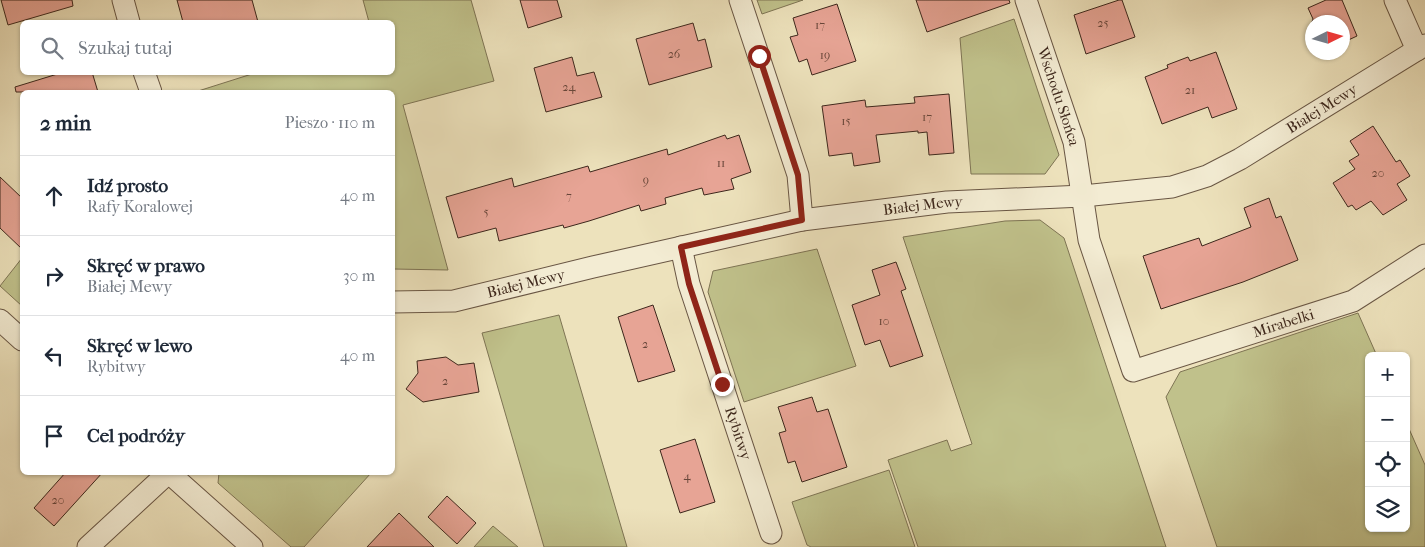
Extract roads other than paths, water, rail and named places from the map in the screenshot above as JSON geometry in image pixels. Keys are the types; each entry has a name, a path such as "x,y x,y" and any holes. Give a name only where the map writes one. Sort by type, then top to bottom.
{"street":[{"path":"123,0 128,20"},
{"path":"740,0 798,175 802,220"},
{"name":"Wschodu Słońca","path":"1026,0 1074,142 1089,240 1133,371"},
{"path":"1395,0 1421,48"},
{"name":"Białej Mewy","path":"395,302 454,301 802,220 946,202 1083,196 1172,187 1207,176 1281,135 1421,48"},
{"path":"145,75 150,90"},
{"name":"Rybitwy","path":"681,247 689,284 770,533"},
{"name":"Mirabelki","path":"1133,371 1353,301 1425,255"},
{"path":"0,320 20,338"},
{"path":"88,547 166,475"},
{"path":"170,475 252,547"}]}
